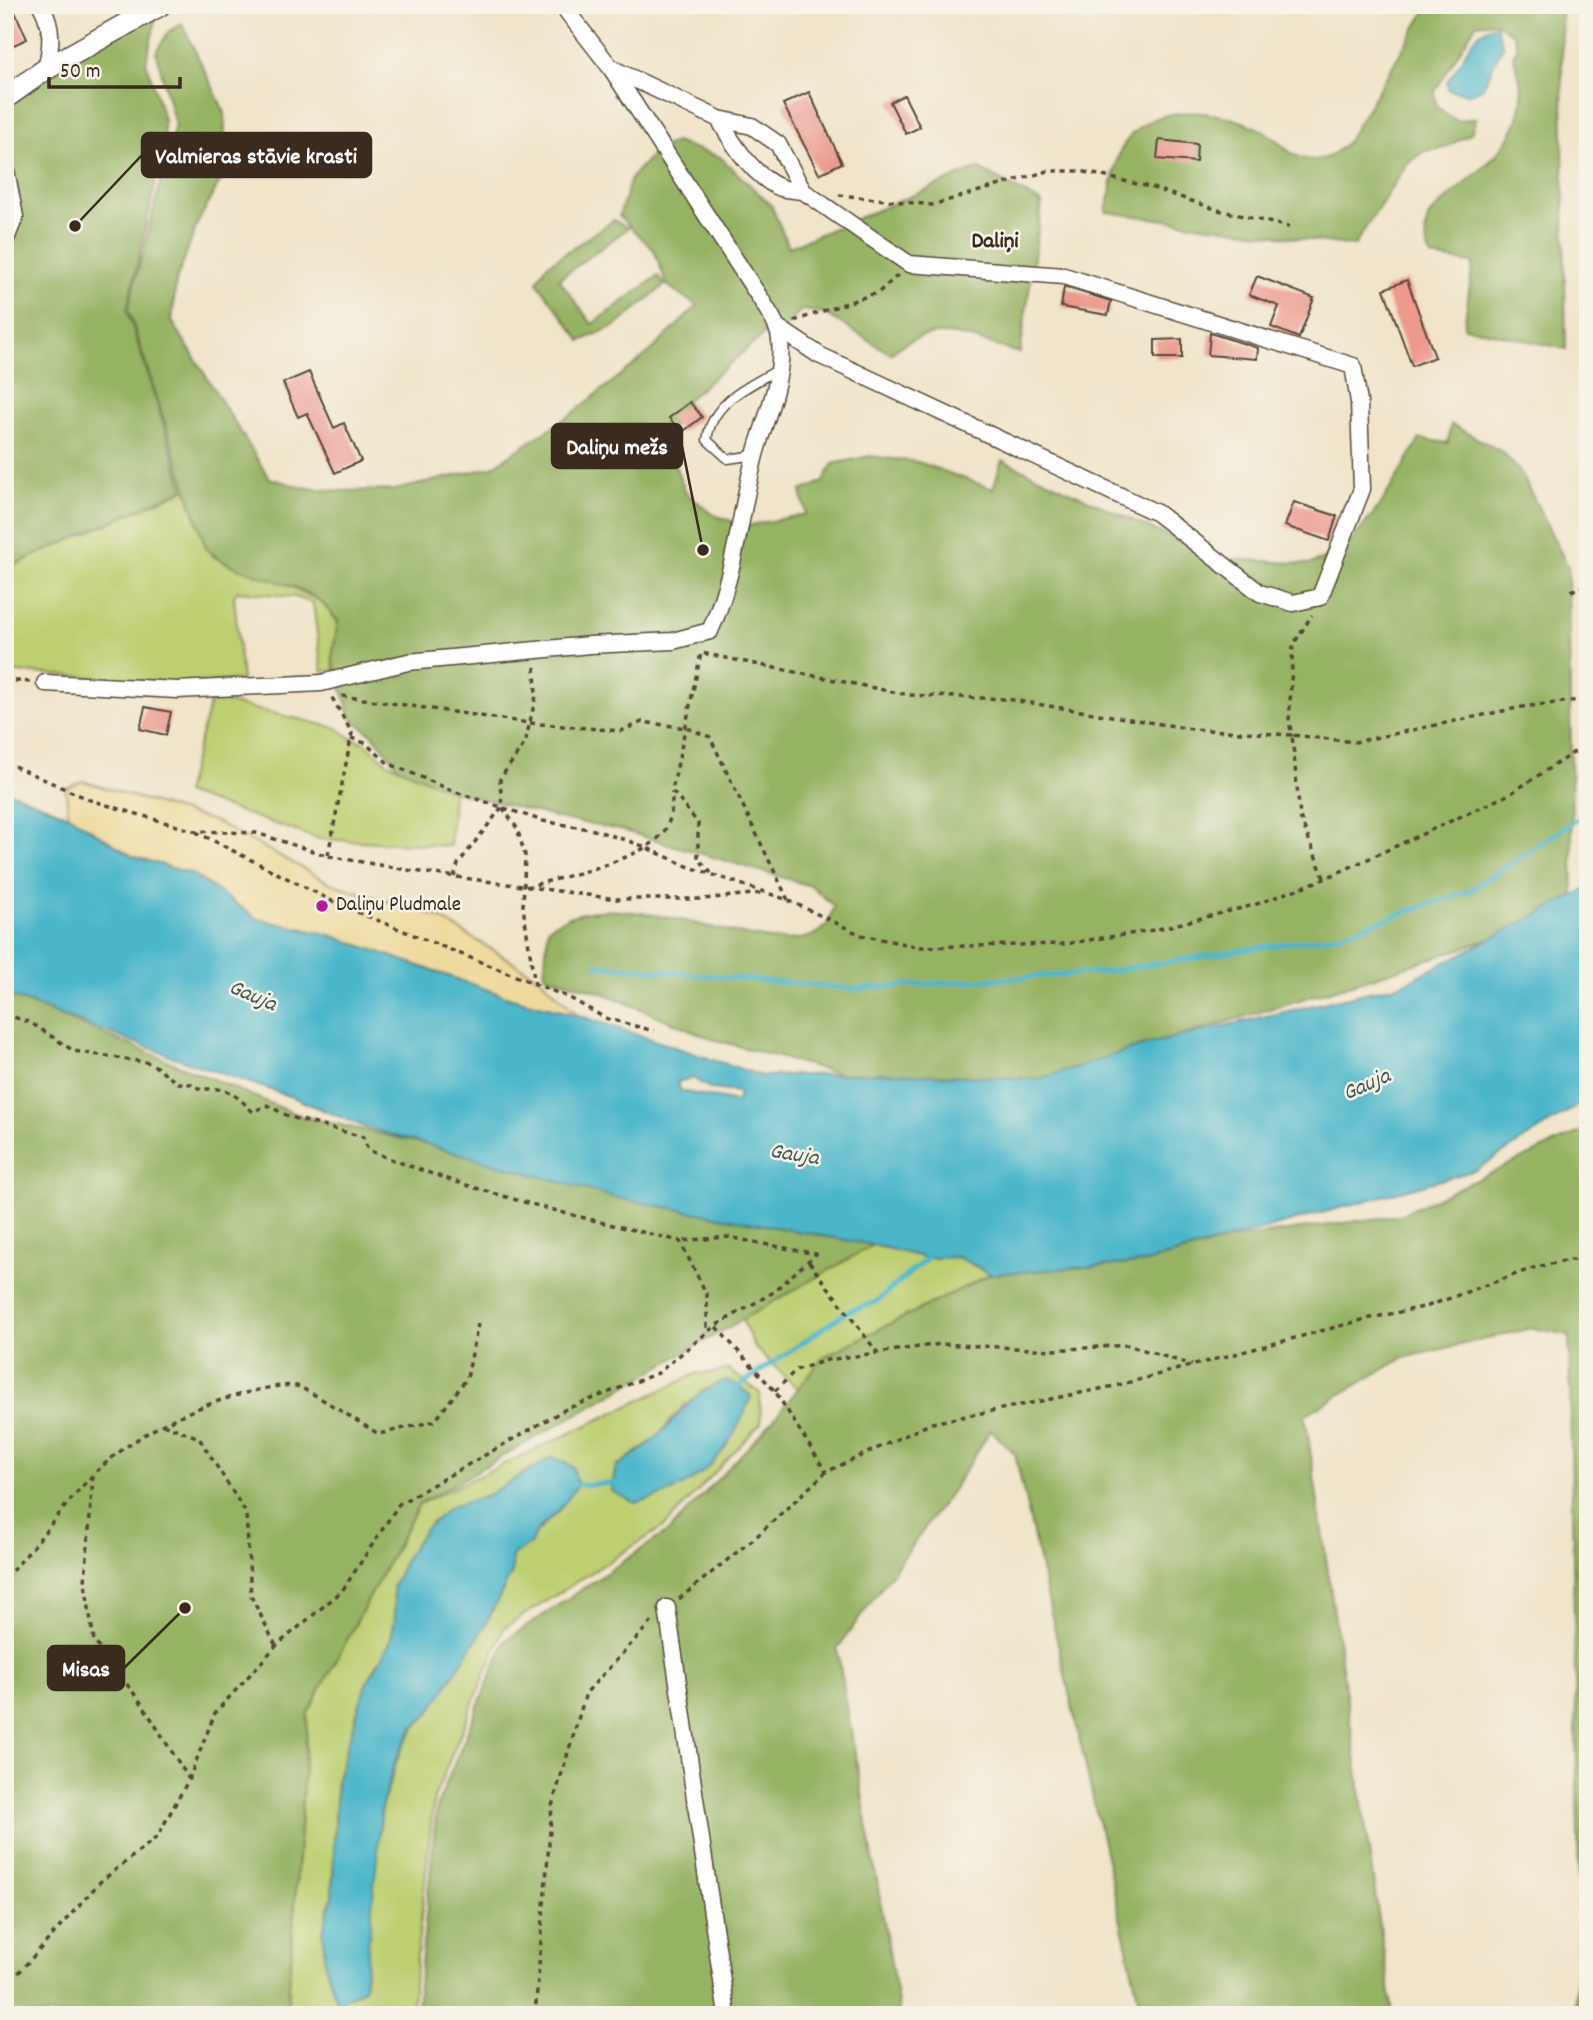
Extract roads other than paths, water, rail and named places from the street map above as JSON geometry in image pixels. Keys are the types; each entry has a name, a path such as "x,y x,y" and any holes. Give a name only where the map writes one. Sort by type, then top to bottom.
{"street":[{"path":"41,5 51,23 52,46 46,69"},
{"path":"8,94 46,69 160,5"},
{"path":"45,683 177,690 321,683 408,662 673,640 710,631 722,603 755,454 779,369 780,341 777,327 611,68 562,5"},
{"path":"611,68 719,119 752,126 778,144 803,191"},
{"path":"719,119 748,163 780,188 803,191 909,264 1064,276 1353,366 1359,402 1363,489 1320,597 1293,603 1260,593 1157,513 819,355 777,327"},
{"path":"5,165 15,217 5,241"},
{"path":"667,1608 727,2015"}],"lane":[{"path":"755,454 727,459 706,440 709,421 730,397 779,369"}],"water":[{"path":"1496,25 1503,46 1483,87 1472,94 1448,90 1447,81 1472,41 1486,29"},
{"name":"Gauja","path":"5,790 68,815 132,856 192,874 258,919 330,935 511,998 578,1015 762,1076 887,1073 1039,1079 1148,1044 1403,984 1588,888 1588,1099 1476,1170 1142,1263 991,1274 958,1257 927,1258 873,1245 617,1198 367,1128 292,1097 182,1060 5,994","holes":["692,1078 711,1089 739,1092 737,1102 681,1091 677,1082"]},
{"path":"726,1380 738,1385 751,1396 732,1436 708,1467 677,1489 635,1503 611,1491 616,1467 656,1438 695,1398"},
{"path":"553,1457 573,1467 578,1485 559,1510 537,1530 530,1544 512,1556 512,1572 483,1629 428,1715 413,1727 395,1761 382,1805 364,1989 337,2002 325,1965 323,1932 332,1897 337,1778 366,1684 390,1643 395,1620 393,1586 406,1557 424,1530 449,1508 488,1495"}],"waterway":[{"path":"597,965 853,989 1104,972 1339,935 1471,890 1588,812"},
{"path":"736,1388 848,1311 876,1302 927,1258"},
{"path":"578,1485 620,1483"}],"place":[{"name":"Valmieras stāvie krasti","path":"75,226"},
{"name":"Daliņu mežs","path":"703,550"},
{"name":"Daliņu Pludmale","path":"322,906"},
{"name":"Misas","path":"185,1608"}],"district":[{"name":"Daliņi","path":"995,242"}]}
